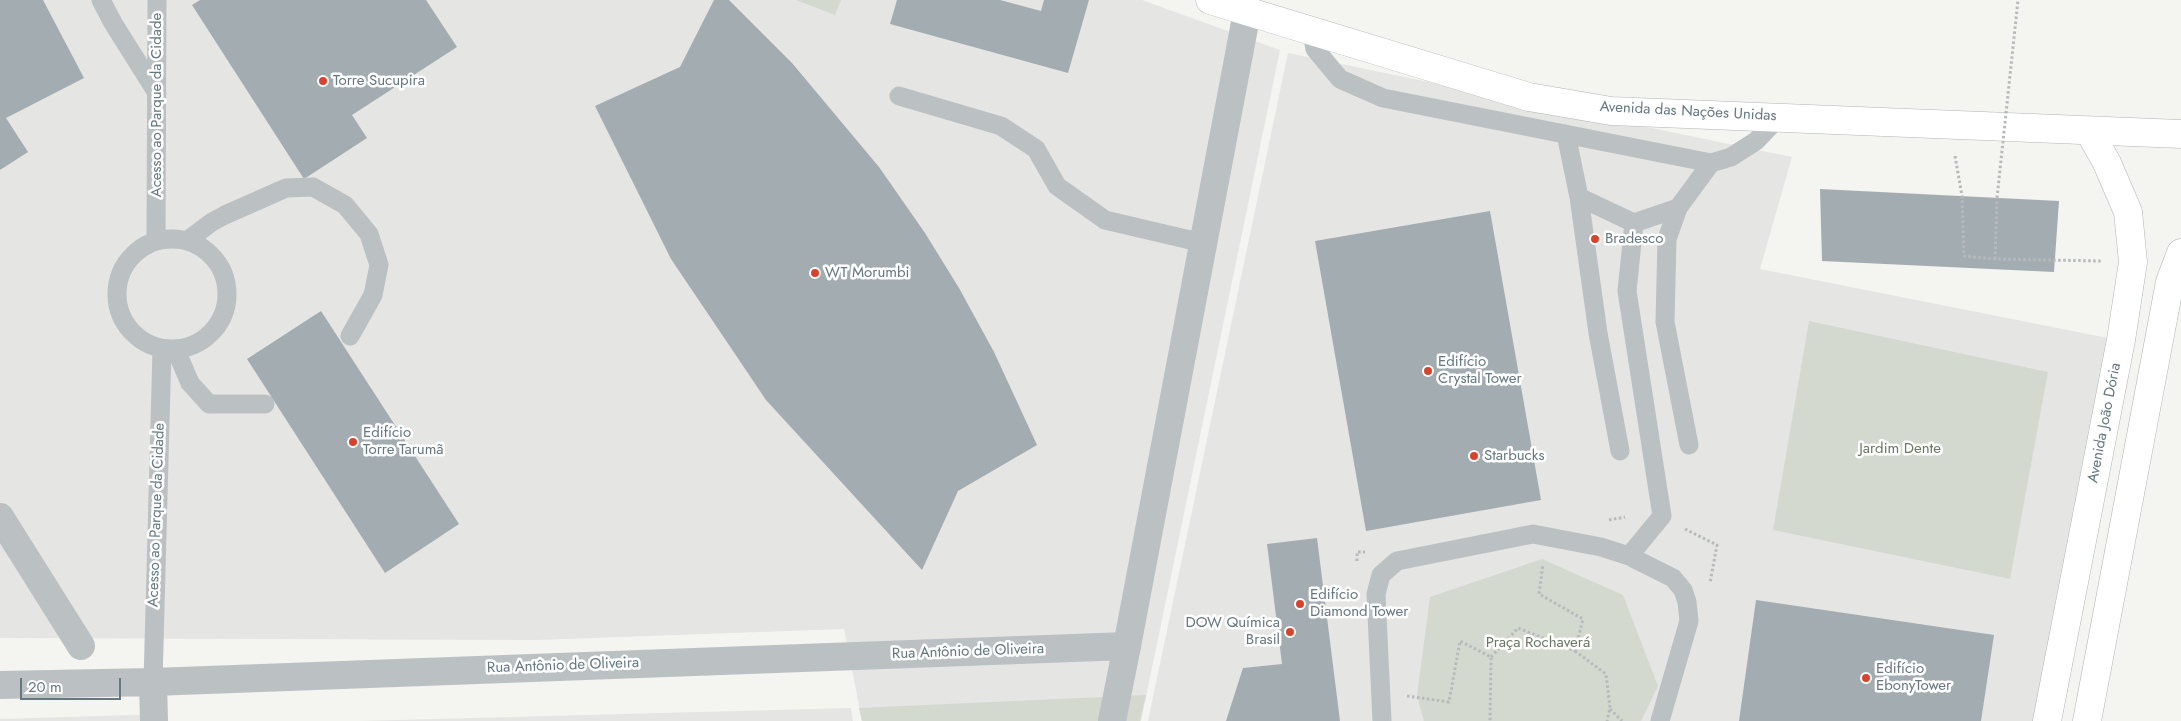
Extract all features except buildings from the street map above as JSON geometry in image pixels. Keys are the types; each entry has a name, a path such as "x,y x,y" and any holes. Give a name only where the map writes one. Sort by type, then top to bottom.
{"main road":[{"name":"Avenida das Nações Unidas","path":"1210,0 1529,97 1611,111 1949,123 2181,134"},
{"name":"Avenida João Dória","path":"2047,721 2121,340 2132,262 2128,212 2107,163 2089,131"},
{"path":"2087,721 2170,282 2181,253"}],"street":[{"path":"1112,721 1247,12"},
{"path":"0,517 81,646"},
{"path":"0,549 28,562"},
{"name":"Rua Antônio de Oliveira","path":"0,685 154,682 1126,646"},
{"path":"154,682 154,721"}],"lane":[{"path":"102,0 113,23 157,93"},
{"name":"Acesso ao Parque da Cidade","path":"156,239 157,0"},
{"path":"1312,32 1315,49 1340,79 1384,98 1711,163 1731,156 1756,140 1779,117"},
{"path":"899,96 1001,126 1036,149 1058,186 1105,220 1203,243"},
{"path":"1566,134 1579,197 1598,333 1620,451"},
{"path":"1688,445 1665,322 1667,239 1678,208 1711,163"},
{"path":"188,240 225,215 286,188 312,187 346,205 369,234 379,265 373,295 365,313 350,336"},
{"path":"1579,197 1634,222 1678,208"},
{"path":"1629,556 1662,516 1627,291 1634,222"},
{"path":"156,239 188,240 210,253 224,275 228,300 219,324 200,342 169,349 135,336 118,311 117,281 131,255 156,239"},
{"path":"169,349 190,383 209,404 265,404"},
{"name":"Acesso ao Parque da Cidade","path":"154,682 169,349"},
{"path":"1382,721 1376,594 1380,575 1396,561 1532,534 1600,547 1629,556 1673,578 1683,590 1687,602 1688,621 1660,721"}],"path":[{"path":"1995,259 1997,198 2018,0"},
{"path":"1949,123 1962,196 1964,256 1995,259 2132,262"},
{"path":"1600,521 1638,514 1662,516 1717,545 1710,584"},
{"path":"1547,537 1539,594 1583,619 1574,651"},
{"path":"1357,562 1357,552 1367,551"},
{"path":"1490,721 1491,657 1518,628 1574,651 1606,674 1610,708 1607,721"},
{"path":"1380,692 1448,702 1460,641 1491,657"},
{"path":"1610,708 1622,721"}],"shaded area":[{"path":"0,0 1142,0 1280,50 1141,721 862,721 844,629 537,640 0,638"},
{"path":"1288,53 1792,157 1760,269 2118,340 2050,721 1148,721"},
{"path":"851,708 853,721 359,721"},
{"path":"167,714 167,721 0,721 0,719"}],"green space":[{"path":"796,0 841,0 835,15"},
{"name":"Jardim Dente","path":"1809,321 2048,372 2010,579 1773,530"},
{"name":"Praça Rochaverá","path":"1542,559 1623,595 1658,686 1641,721 1424,721 1417,696 1430,597"},
{"path":"1146,695 1140,721 862,721 859,708"}],"place":[{"name":"Torre Sucupira","path":"323,81"},
{"name":"Bradesco","path":"1595,239"},
{"name":"WT Morumbi","path":"815,273"},
{"name":"Edifício Crystal Tower","path":"1428,371"},
{"name":"Edifício Torre Tarumã","path":"353,442"},
{"name":"Starbucks","path":"1474,456"},
{"name":"Edifício Diamond Tower","path":"1300,604"},
{"name":"DOW Química Brasil","path":"1290,632"},
{"name":"Edifício EbonyTower","path":"1866,678"}]}
